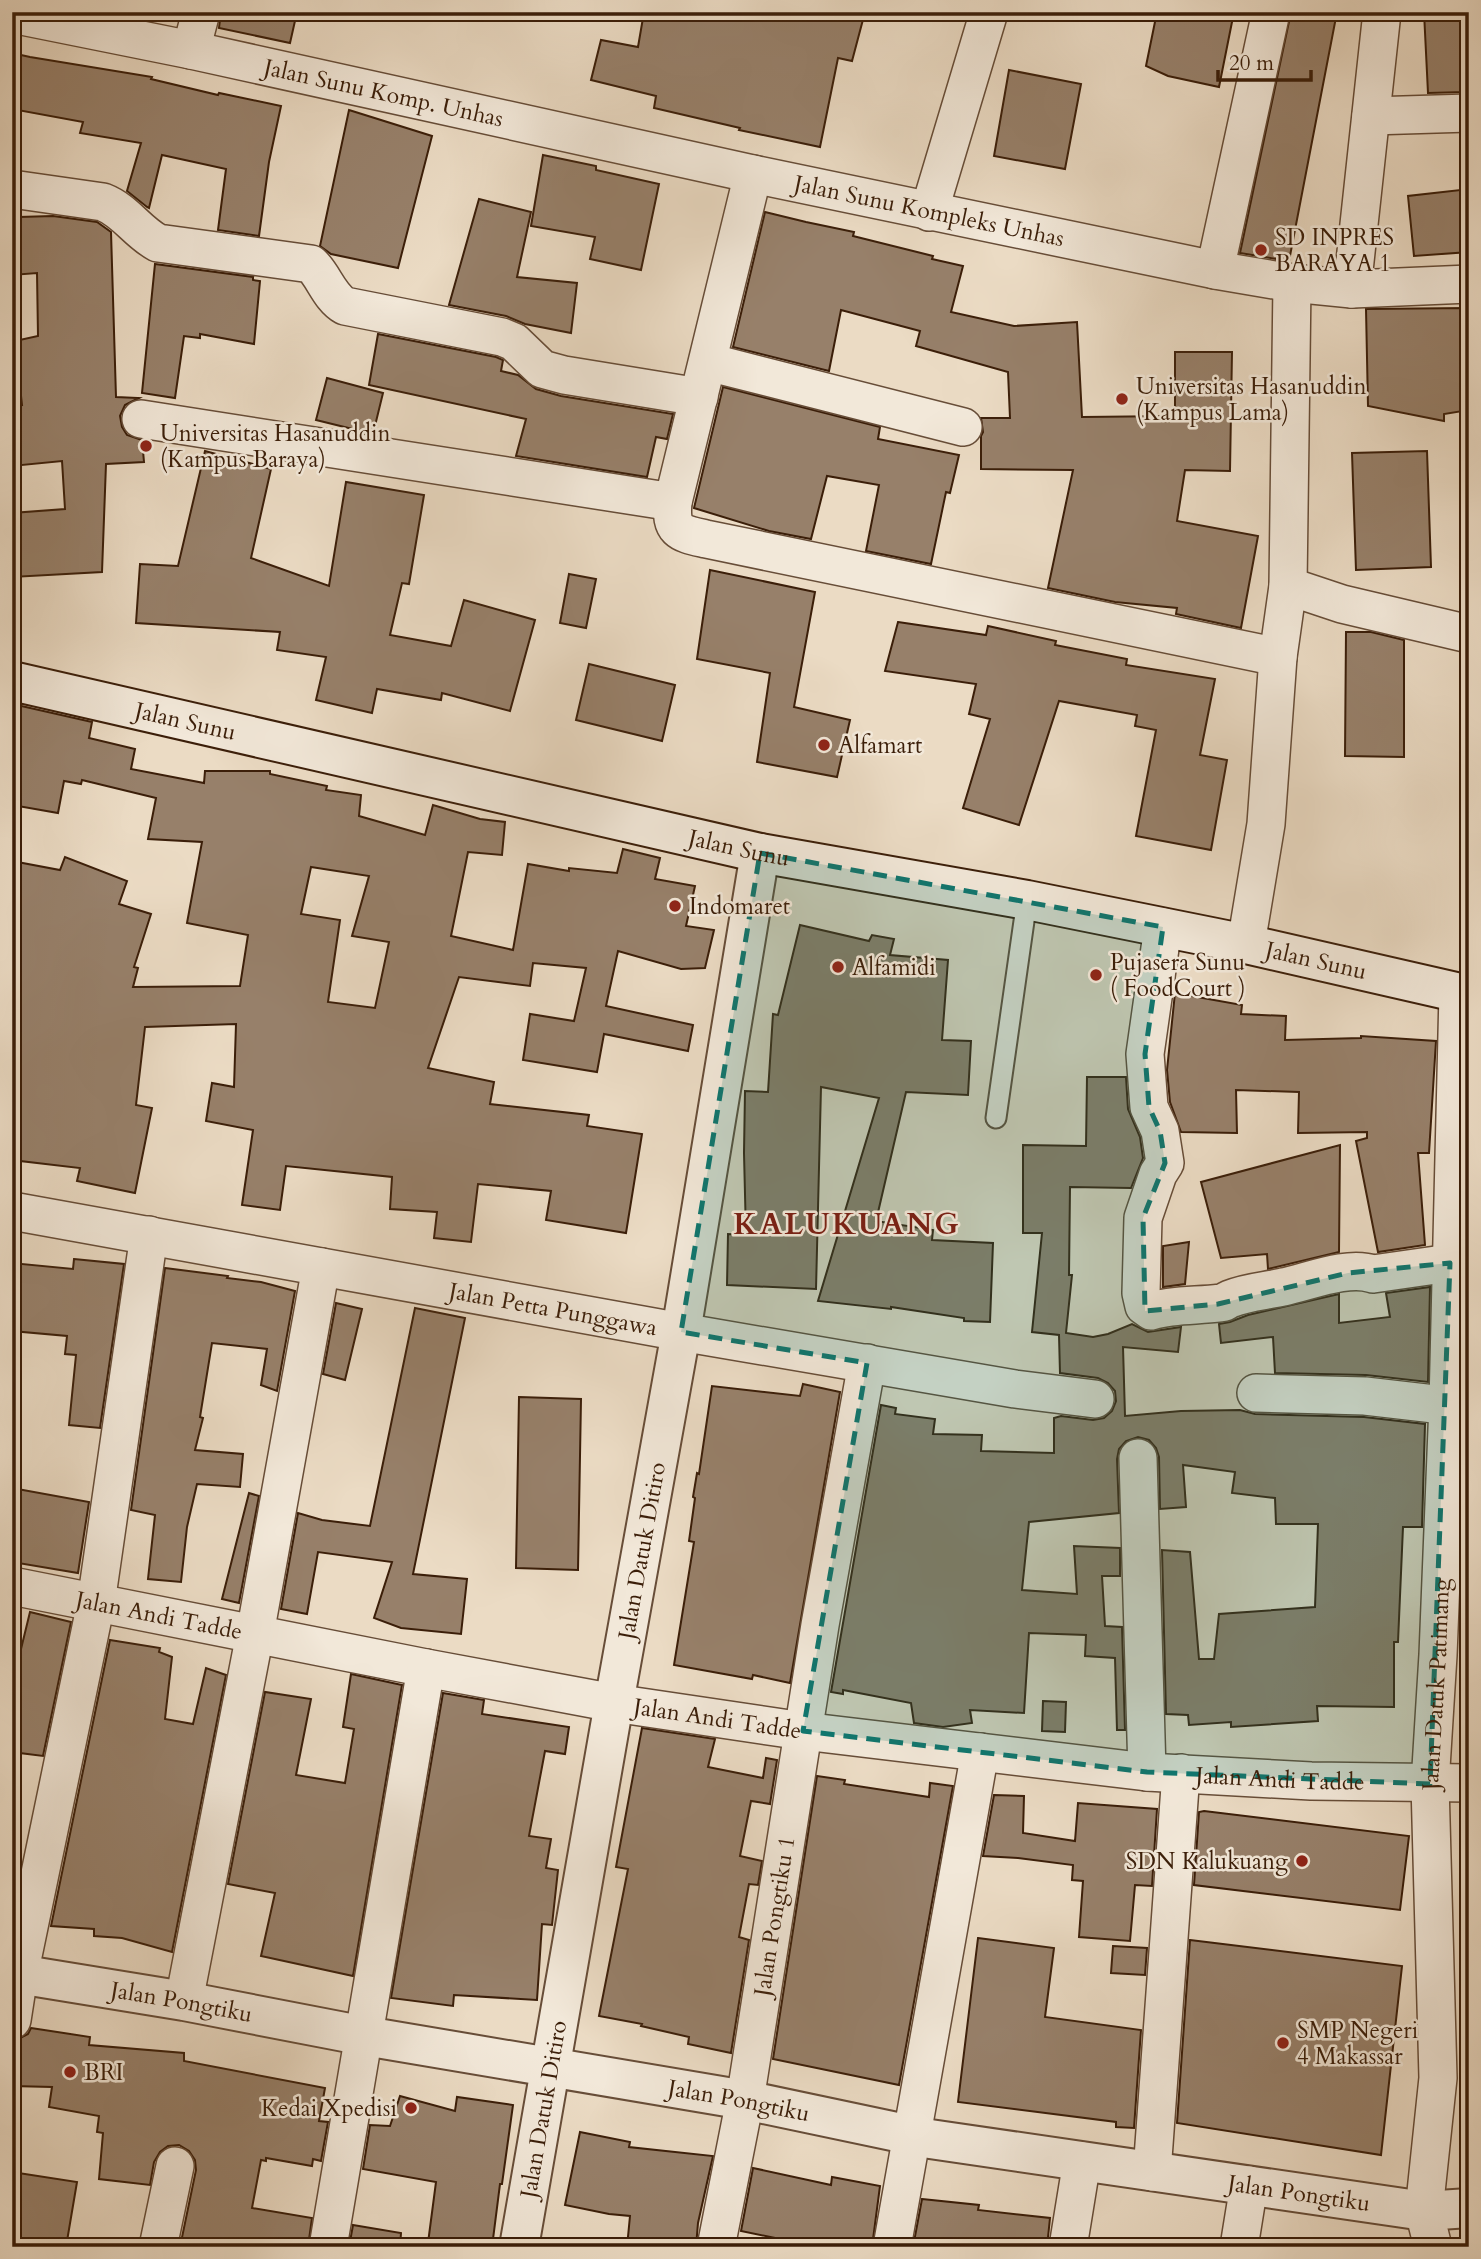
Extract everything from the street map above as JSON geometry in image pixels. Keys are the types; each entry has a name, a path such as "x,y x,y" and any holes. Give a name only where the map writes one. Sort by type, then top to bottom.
{"street":[{"path":"191,50 201,12"},
{"path":"929,212 989,12"},
{"path":"1215,270 1271,12"},
{"path":"1352,289 1382,12"},
{"name":"Jalan Sunu Komp. Unhas","path":"12,14 191,50 753,174"},
{"path":"1371,116 1469,113"},
{"path":"753,174 699,397 675,516 685,534 1278,657"},
{"name":"Jalan Sunu Kompleks Unhas","path":"753,174 1215,270 1292,283 1352,289 1469,284"},
{"path":"12,189 103,202 115,207 140,231 158,243 310,264 320,272 337,302 345,306 502,337 514,342 542,369 699,397"},
{"path":"1246,944 1266,824 1278,657 1288,586 1292,283"},
{"path":"708,362 963,428"},
{"path":"141,419 675,516"},
{"path":"1288,586 1342,604 1469,634"},
{"name":"Jalan Sunu","path":"12,681 760,853 1163,927 1463,994"},
{"name":"Jalan Datuk Ditiro","path":"519,2247 681,1332 760,853"},
{"path":"1163,927 1145,1054 1149,1107 1160,1131 1165,1163 1158,1174 1143,1218 1141,1293 1144,1306 1151,1311 1177,1304 1218,1304 1322,1277 1348,1273 1373,1274 1450,1263"},
{"name":"Jalan Datuk Patimang","path":"1429,2229 1438,2078 1430,1784 1458,1406 1450,1263 1463,994"},
{"name":"Jalan Petta Punggawa","path":"12,1211 1015,1390 1096,1399"},
{"path":"12,2020 16,1974 96,1603 149,1235"},
{"path":"184,2001 255,1634 321,1267"},
{"name":"Jalan Pongtiku 1","path":"716,2247 745,2100 803,1731 867,1363"},
{"path":"1256,1393 1364,1396 1458,1406"},
{"path":"1138,1458 1164,1773 1152,2172"},
{"name":"Jalan Andi Tadde","path":"12,1586 614,1703 803,1731 1164,1773 1311,1782 1469,1783"},
{"path":"328,2247 426,1668"},
{"path":"892,2247 980,1752"},
{"name":"Jalan Pongtiku","path":"16,1974 745,2100 911,2135 1249,2185 1429,2229 1469,2208"},
{"path":"1068,2247 1082,2161"},
{"path":"158,2247 175,2166"},
{"path":"1239,2247 1249,2185"}],"lane":[{"path":"996,1118 1027,900"}],"highlighted area":[{"path":"760,853 1163,927 1145,1054 1149,1107 1160,1131 1165,1163 1143,1218 1145,1311 1218,1304 1348,1273 1450,1263 1430,1784 1147,1772 803,1731 867,1363 681,1332"}],"building":[{"path":"221,12 297,12 290,43 219,28"},
{"path":"644,12 865,12 852,61 838,58 820,147 654,108 656,96 591,80 601,40 638,47"},
{"path":"1157,12 1234,12 1219,87 1168,76 1146,66"},
{"path":"1291,12 1337,12 1289,261 1240,253"},
{"path":"1424,12 1461,12 1465,92 1428,93"},
{"path":"12,53 152,77 151,79 218,95 219,93 281,106 269,162 259,236 218,230 226,169 162,155 149,208 127,191 141,143 80,133 83,122 12,109"},
{"path":"1009,70 1081,84 1065,169 994,156"},
{"path":"349,110 432,136 398,268 331,254 320,246"},
{"path":"543,155 596,166 596,170 659,184 641,270 590,259 595,237 531,226"},
{"path":"1469,189 1469,252 1414,256 1408,196"},
{"path":"479,199 531,212 517,277 577,283 571,333 449,305"},
{"path":"765,212 854,232 853,236 963,266 951,312 1014,326 1077,322 1082,417 1175,416 1175,352 1232,352 1230,471 1185,470 1177,521 1258,536 1241,628 1176,614 1177,608 1115,602 1048,588 1073,470 981,469 981,418 1010,418 1008,372 916,346 920,331 841,310 829,371 733,347"},
{"path":"53,216 97,222 111,232 116,397 139,398 125,405 120,416 127,435 142,440 144,462 106,464 102,572 12,577 12,513 65,509 62,461 12,466 12,406 22,405 15,341 38,336 37,273 12,275 12,245 19,217"},
{"path":"155,264 253,277 253,280 260,281 254,344 200,334 200,338 184,336 175,398 142,393"},
{"path":"1469,308 1469,410 1444,414 1444,421 1368,406 1366,309"},
{"path":"378,334 496,357 503,360 501,371 518,375 536,389 561,396 673,414 667,439 656,437 647,477 516,456 526,419 369,385"},
{"path":"327,378 383,393 373,434 316,420"},
{"path":"723,387 880,427 878,439 959,455 950,493 946,492 931,564 866,551 879,485 827,476 811,539 769,531 694,508"},
{"path":"205,451 271,469 251,558 329,586 346,482 424,495 409,584 402,583 390,635 451,646 464,600 535,620 510,711 442,693 441,700 377,689 372,713 316,700 326,657 277,650 280,632 136,623 140,564 178,566"},
{"path":"1427,451 1431,567 1356,570 1352,453"},
{"path":"710,570 815,592 794,707 850,720 837,777 757,762 770,673 697,659"},
{"path":"569,574 596,579 586,628 560,623"},
{"path":"898,622 986,635 988,626 1056,641 1055,645 1127,659 1126,665 1215,679 1200,755 1227,760 1211,850 1136,836 1156,730 1135,726 1137,715 1059,701 1019,825 963,808 990,719 969,714 976,684 885,671"},
{"path":"1346,632 1371,632 1404,640 1404,757 1345,756"},
{"path":"589,664 675,685 662,741 576,720"},
{"path":"17,705 92,722 89,738 135,749 131,769 204,783 205,771 270,771 270,774 327,786 326,790 361,795 359,816 425,835 433,805 480,819 505,822 502,855 468,852 451,936 513,950 528,864 569,871 569,868 617,873 623,849 660,858 655,879 695,886 686,926 714,930 705,968 681,969 618,951 606,1006 693,1025 688,1051 604,1034 597,1072 523,1060 530,1014 574,1021 586,968 533,963 530,986 459,977 428,1068 494,1082 490,1104 589,1115 587,1126 642,1134 626,1233 546,1220 551,1191 478,1184 471,1242 434,1238 437,1212 390,1209 392,1177 286,1166 280,1210 242,1205 253,1130 206,1121 212,1083 234,1087 236,1024 145,1027 136,1105 152,1108 135,1193 77,1181 80,1168 12,1160 12,861 60,870 65,857 127,881 119,904 151,914 134,967 138,968 133,987 240,986 248,935 187,923 202,842 148,839 156,798 82,780 81,784 64,781 58,813 12,805 12,734","holes":["311,867 369,876 352,936 389,942 375,1008 328,1002 340,920 301,914"]},
{"path":"800,925 869,941 872,935 894,939 890,955 948,960 942,1040 971,1041 968,1095 906,1092 876,1221 933,1230 932,1240 993,1243 990,1322 964,1321 964,1318 891,1307 818,1301 879,1098 821,1087 816,1289 727,1285 728,1234 746,1235 745,1091 768,1092 773,1014 778,1015"},
{"path":"1175,993 1242,1005 1241,1014 1286,1016 1285,1040 1361,1036 1436,1041 1429,1153 1418,1153 1425,1245 1378,1252 1356,1141 1367,1138 1367,1132 1298,1133 1299,1092 1236,1090 1237,1133 1181,1132 1170,1102 1167,1070"},
{"path":"1087,1077 1126,1077 1128,1109 1140,1137 1143,1158 1131,1188 1070,1187 1069,1275 1072,1275 1066,1333 1093,1337 1132,1324 1148,1332 1181,1327 1178,1352 1123,1347 1125,1416 1240,1410 1255,1414 1364,1417 1425,1424 1422,1527 1403,1527 1398,1642 1394,1642 1394,1707 1317,1706 1318,1721 1231,1727 1231,1722 1189,1725 1188,1715 1166,1714 1162,1550 1190,1552 1199,1659 1214,1659 1219,1614 1315,1607 1318,1524 1276,1524 1275,1498 1232,1493 1235,1472 1183,1465 1186,1507 1160,1509 1159,1457 1149,1440 1138,1437 1126,1441 1119,1449 1119,1513 1029,1522 1022,1590 1077,1594 1074,1546 1120,1548 1120,1576 1102,1576 1105,1626 1122,1627 1125,1730 1117,1730 1115,1658 1085,1656 1086,1635 1029,1633 1024,1713 970,1710 972,1723 943,1727 914,1723 911,1703 843,1690 843,1694 831,1692 881,1405 896,1408 895,1414 935,1419 933,1434 982,1435 981,1451 1054,1453 1054,1418 1061,1416 1093,1420 1104,1418 1112,1411 1116,1401 1115,1391 1108,1383 1098,1378 1060,1373 1059,1335 1032,1332 1042,1233 1023,1233 1023,1145 1086,1146"},
{"path":"1340,1145 1339,1252 1268,1269 1267,1254 1221,1258 1201,1182"},
{"path":"1189,1242 1185,1284 1163,1287 1163,1246"},
{"path":"74,1259 124,1264 100,1428 69,1425 76,1355 65,1354 67,1336 12,1331 12,1263 73,1269"},
{"path":"165,1268 228,1276 227,1278 261,1282 295,1291 277,1391 261,1385 267,1349 212,1343 200,1417 203,1418 195,1450 243,1454 240,1487 197,1484 187,1527 181,1582 148,1579 155,1515 131,1510"},
{"path":"1430,1287 1428,1382 1366,1375 1275,1373 1273,1337 1221,1343 1219,1324 1248,1315 1339,1294 1339,1323 1390,1317 1386,1293"},
{"path":"336,1303 362,1309 345,1380 323,1374"},
{"path":"415,1308 465,1318 413,1574 467,1579 461,1634 401,1628 374,1618 392,1562 318,1552 307,1614 281,1609 298,1513 322,1520 370,1526"},
{"path":"803,1384 840,1392 790,1683 753,1675 752,1679 674,1665 694,1542 689,1541 693,1497 712,1386 800,1396"},
{"path":"519,1397 581,1399 578,1570 516,1568"},
{"path":"12,1488 89,1502 78,1573 12,1562"},
{"path":"249,1493 259,1496 239,1603 222,1599"},
{"path":"30,1612 71,1622 43,1756 12,1752 12,1686"},
{"path":"110,1640 160,1648 159,1652 172,1657 165,1719 193,1724 206,1668 226,1675 172,1952 122,1938 94,1936 94,1929 51,1926"},
{"path":"351,1674 402,1685 353,1976 261,1956 275,1893 228,1884 265,1692 311,1699 296,1775 345,1783 354,1729 343,1727"},
{"path":"443,1693 484,1700 482,1714 569,1727 565,1754 545,1751 529,1836 551,1839 546,1868 558,1870 552,1925 542,1924 537,2000 454,1995 453,2006 391,1998"},
{"path":"1043,1701 1066,1702 1065,1732 1042,1731"},
{"path":"642,1728 715,1739 708,1767 763,1778 766,1758 777,1760 770,1804 751,1801 740,1856 762,1861 758,1885 749,1884 739,1937 749,1940 731,2053 688,2044 689,2037 599,2016 628,1869 616,1867"},
{"path":"817,1776 845,1780 844,1784 929,1797 930,1783 953,1786 899,2085 773,2059"},
{"path":"994,1795 1024,1796 1023,1833 1075,1841 1078,1803 1157,1809 1152,1886 1135,1885 1130,1941 1079,1937 1083,1881 1072,1880 1073,1865 983,1856"},
{"name":"SDN Kalukuang","path":"1199,1812 1409,1836 1400,1910 1194,1885"},
{"path":"12,1863 20,1865 12,1904"},
{"path":"978,1938 1054,1948 1045,2017 1141,2030 1134,2128 1116,2127 1116,2122 958,2102"},
{"name":"SMP Negeri 4 Makassar","path":"1190,1940 1402,1966 1381,2155 1177,2123"},
{"path":"1113,1946 1147,1948 1145,1975 1111,1973"},
{"path":"31,2028 90,2037 89,2045 184,2053 184,2061 325,2088 319,2121 328,2122 321,2161 313,2159 312,2166 266,2158 266,2161 261,2160 252,2208 312,2218 308,2247 247,2238 245,2247 180,2247 196,2170 195,2160 189,2151 179,2145 168,2146 160,2152 154,2162 150,2185 99,2179 103,2133 97,2132 99,2116 49,2107 52,2087 12,2086 16,2040 28,2034"},
{"path":"400,2096 455,2111 457,2097 513,2105 492,2247 456,2247 428,2243 436,2182 363,2169 370,2125 390,2126"},
{"path":"580,2132 630,2142 629,2147 713,2156 698,2223 696,2247 627,2247 630,2216 565,2205"},
{"path":"753,2168 831,2185 832,2177 880,2186 872,2247 819,2247 741,2231"},
{"path":"12,2172 77,2182 66,2247 12,2247"},
{"path":"922,2199 979,2205 978,2210 1050,2218 1047,2247 913,2247"},
{"path":"353,2225 401,2233 400,2247 349,2247"}],"place":[{"name":"SD INPRES BARAYA 1","path":"1261,250"},
{"name":"Universitas Hasanuddin (Kampus Lama)","path":"1122,399"},
{"name":"Universitas Hasanuddin (Kampus Baraya)","path":"146,446"},
{"name":"Alfamart","path":"824,745"},
{"name":"Indomaret","path":"675,906"},
{"name":"Alfamidi","path":"838,967"},
{"name":"Pujasera Sunu ( FoodCourt )","path":"1096,975"},
{"name":"SDN Kalukuang","path":"1302,1861"},
{"name":"SMP Negeri 4 Makassar","path":"1283,2043"},
{"name":"BRI","path":"70,2072"},
{"name":"Kedai Xpedisi","path":"411,2108"}],"district":[{"name":"KALUKUANG","path":"847,1224"}]}
